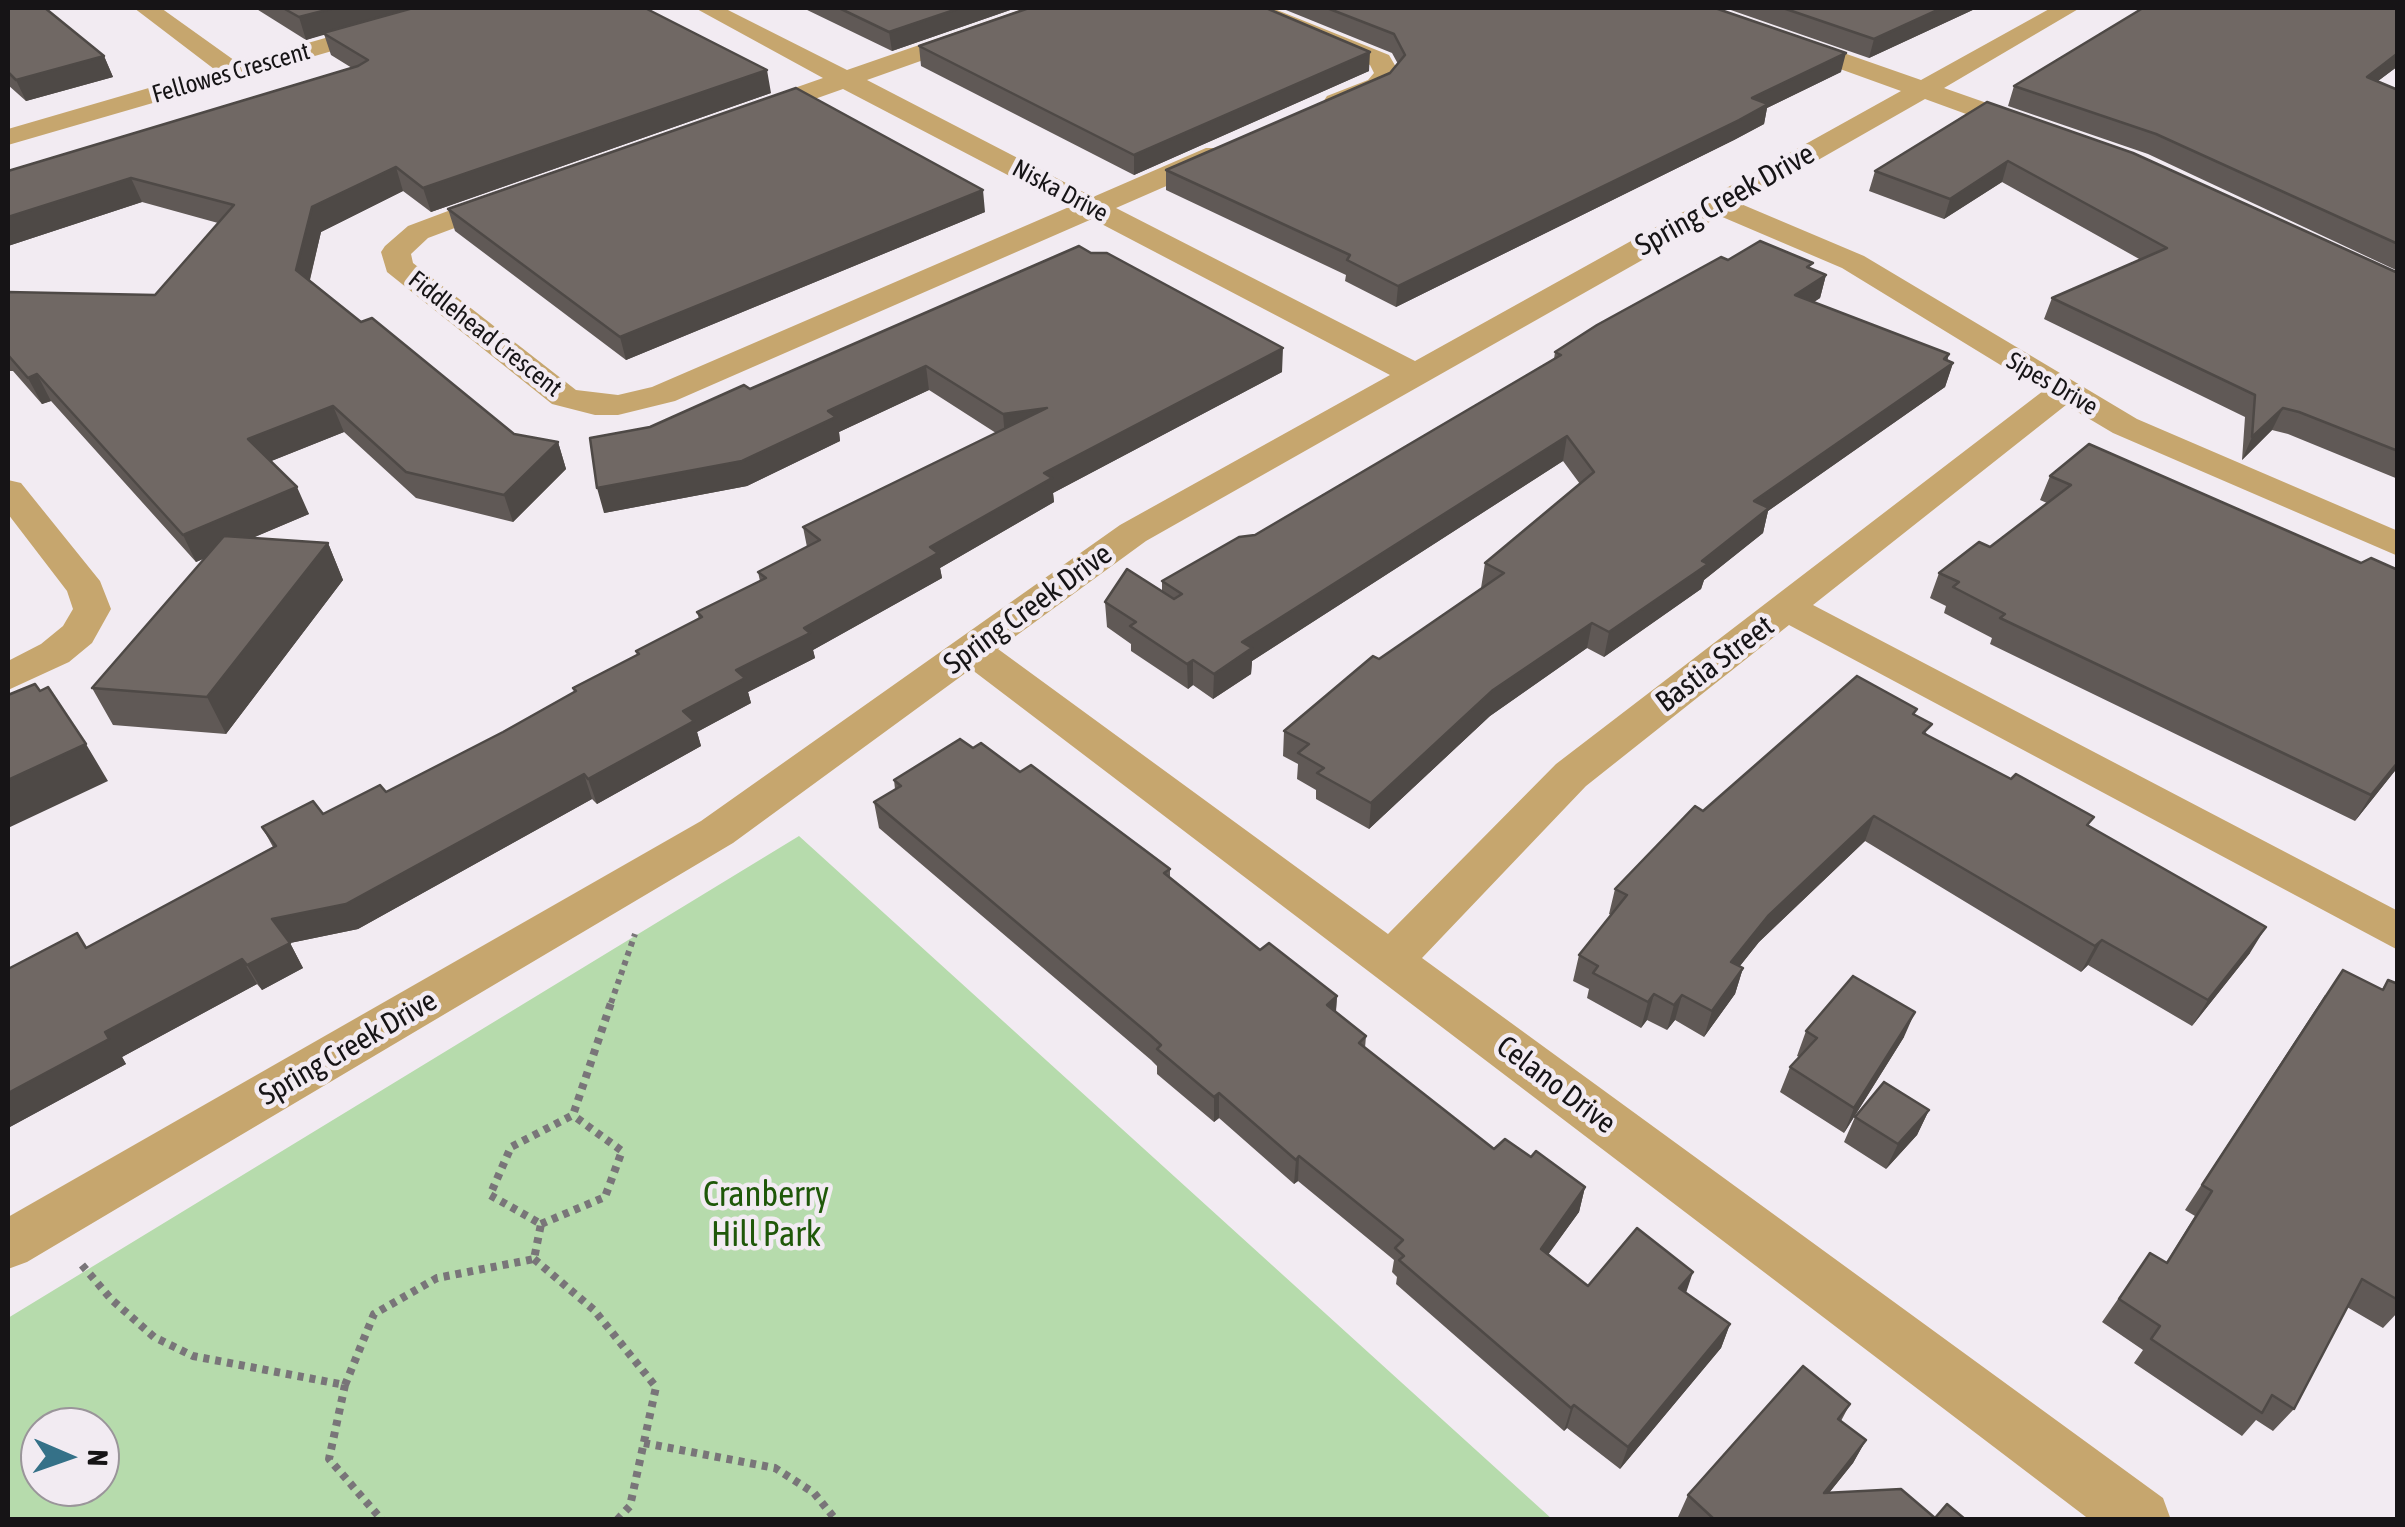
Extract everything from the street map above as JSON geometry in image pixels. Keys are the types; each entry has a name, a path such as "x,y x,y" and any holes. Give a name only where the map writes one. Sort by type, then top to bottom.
{"street":[{"path":"146,8 234,72"},
{"name":"Fellowes Crescent","path":"8,137 455,8"},
{"name":"Niska Drive","path":"707,8 1414,374"},
{"path":"720,124 1048,8"},
{"path":"1252,8 1380,60 1387,74 1376,85 1308,114"},
{"path":"1693,8 2066,140"},
{"name":"Spring Creek Drive","path":"8,1245 660,868 770,796 1132,533 2068,8"},
{"path":"1092,208 1238,144"},
{"name":"Fiddlehead Crescent","path":"540,187 418,232 399,247 396,261 564,396 607,406 663,394 1092,208"},
{"name":"Sipes Drive","path":"1717,204 1852,262 2062,392 2125,426 2398,544"},
{"name":"Bastia Street","path":"1390,961 1571,775 1790,609 2062,392"},
{"path":"8,491 86,589 92,609 78,634 55,653 8,676"},
{"path":"1790,609 2398,932"},
{"name":"Celano Drive","path":"972,650 2141,1520"}],"path":[{"path":"541,1224 490,1195 511,1147 573,1115 636,933"},
{"path":"541,1224 605,1198 622,1150 573,1115"},
{"path":"534,1259 541,1224"},
{"path":"382,1520 329,1459 345,1385 374,1314 438,1278 534,1259"},
{"path":"534,1259 594,1310 656,1387 630,1506 618,1520"},
{"path":"82,1266 111,1299 154,1337 192,1356 345,1385"},
{"path":"644,1443 775,1468 814,1493 836,1520"}],"green space":[{"name":"Cranberry Hill Park","path":"799,836 1552,1519 8,1519 8,1318"}],"building":[{"path":"8,8 45,8 104,56 16,80 8,72"},
{"path":"283,8 334,8 299,17"},
{"path":"413,8 645,8 767,70 423,188 396,167 312,207 296,270 361,322 372,318 514,434 558,442 504,495 406,472 333,406 248,439 297,487 183,535 37,374 28,378 8,355 8,292 155,295 234,205 131,178 8,217 8,171 358,66 368,60 323,33"},
{"path":"839,8 960,8 889,32"},
{"path":"1029,8 1266,8 1370,52 1134,155 919,46"},
{"path":"1327,8 1715,8 1846,53 1752,98 1768,104 1739,120 1398,286 1347,260 1350,255 1166,170 1390,73 1405,55 1394,34"},
{"path":"1783,8 1942,8 1874,39"},
{"path":"2143,8 2398,8 2398,53 2367,77 2398,90 2398,244 2156,134 2014,86"},
{"path":"796,88 983,190 620,337 448,209"},
{"path":"1987,102 2133,153 2398,273 2398,451 2283,408 2252,437 2255,395 2052,298 2167,248 2008,161 1950,199 1875,171"},
{"path":"1760,241 1813,263 1807,267 1826,275 1795,295 1949,354 1944,359 1953,363 1754,501 1769,508 1702,561 1708,564 1609,632 1592,623 1493,690 1371,803 1317,773 1324,768 1298,753 1309,744 1284,731 1373,656 1379,659 1504,573 1485,563 1594,472 1567,436 1242,642 1252,648 1214,674 1193,660 1187,664 1130,626 1136,622 1105,602 1127,569 1174,599 1182,594 1162,581 1239,537 1255,535 1561,355 1555,352 1597,325 1721,257 1728,260"},
{"path":"1079,246 1091,253 1107,253 1283,348 1044,473 1052,478 930,547 938,553 804,628 810,633 736,670 745,678 683,711 694,721 588,779 584,774 346,904 272,919 290,943 247,965 242,959 105,1032 109,1039 8,1093 8,969 77,933 86,948 276,846 262,827 313,801 323,814 380,785 386,792 503,732 576,691 573,688 639,654 636,651 702,617 697,612 766,578 758,572 820,540 803,527 1047,408 1003,414 926,366 828,411 836,417 742,461 597,488 590,438 650,427 744,385 750,389"},
{"path":"2089,444 2361,563 2371,558 2398,570 2398,762 2371,795 2000,618 2005,614 1953,587 1959,582 1939,573 1979,542 1990,547 2071,485 2050,476"},
{"path":"224,536 328,543 207,697 92,688"},
{"path":"1857,676 1917,709 1913,714 1932,724 1923,733 2011,779 2016,774 2094,817 2087,825 2266,927 2208,1000 2102,940 2095,946 1874,816 1768,916 1731,962 1743,968 1712,1011 1682,995 1674,1005 1654,994 1648,1002 1593,973 1598,966 1579,955 1627,895 1615,889 1695,806 1703,811"},
{"path":"35,684 40,691 48,687 86,744 8,780 8,695"},
{"path":"960,739 973,748 981,743 1020,772 1031,765 1170,869 1164,873 1260,950 1269,943 1337,996 1327,1005 1366,1036 1359,1043 1494,1149 1505,1139 1531,1157 1536,1151 1585,1187 1541,1249 1588,1286 1637,1228 1693,1272 1679,1288 1730,1324 1628,1447 1574,1405 1571,1408 1399,1260 1404,1256 1395,1248 1403,1240 1299,1156 1296,1160 1219,1093 1214,1097 1157,1049 1161,1045 1150,1035 874,802 901,786 894,780"},
{"path":"2343,970 2383,990 2388,980 2398,984 2398,1300 2362,1279 2294,1409 2272,1395 2262,1413 2151,1339 2160,1326 2119,1299 2150,1253 2167,1263 2212,1191 2202,1185"},
{"path":"1853,976 1915,1012 1854,1108 1790,1067 1817,1038 1806,1031"},
{"path":"1884,1082 1929,1110 1898,1144 1855,1117"},
{"path":"1803,1366 1850,1404 1838,1419 1866,1440 1824,1493 1901,1489 1935,1518 1947,1504 1966,1520 1715,1520 1688,1495"}]}
